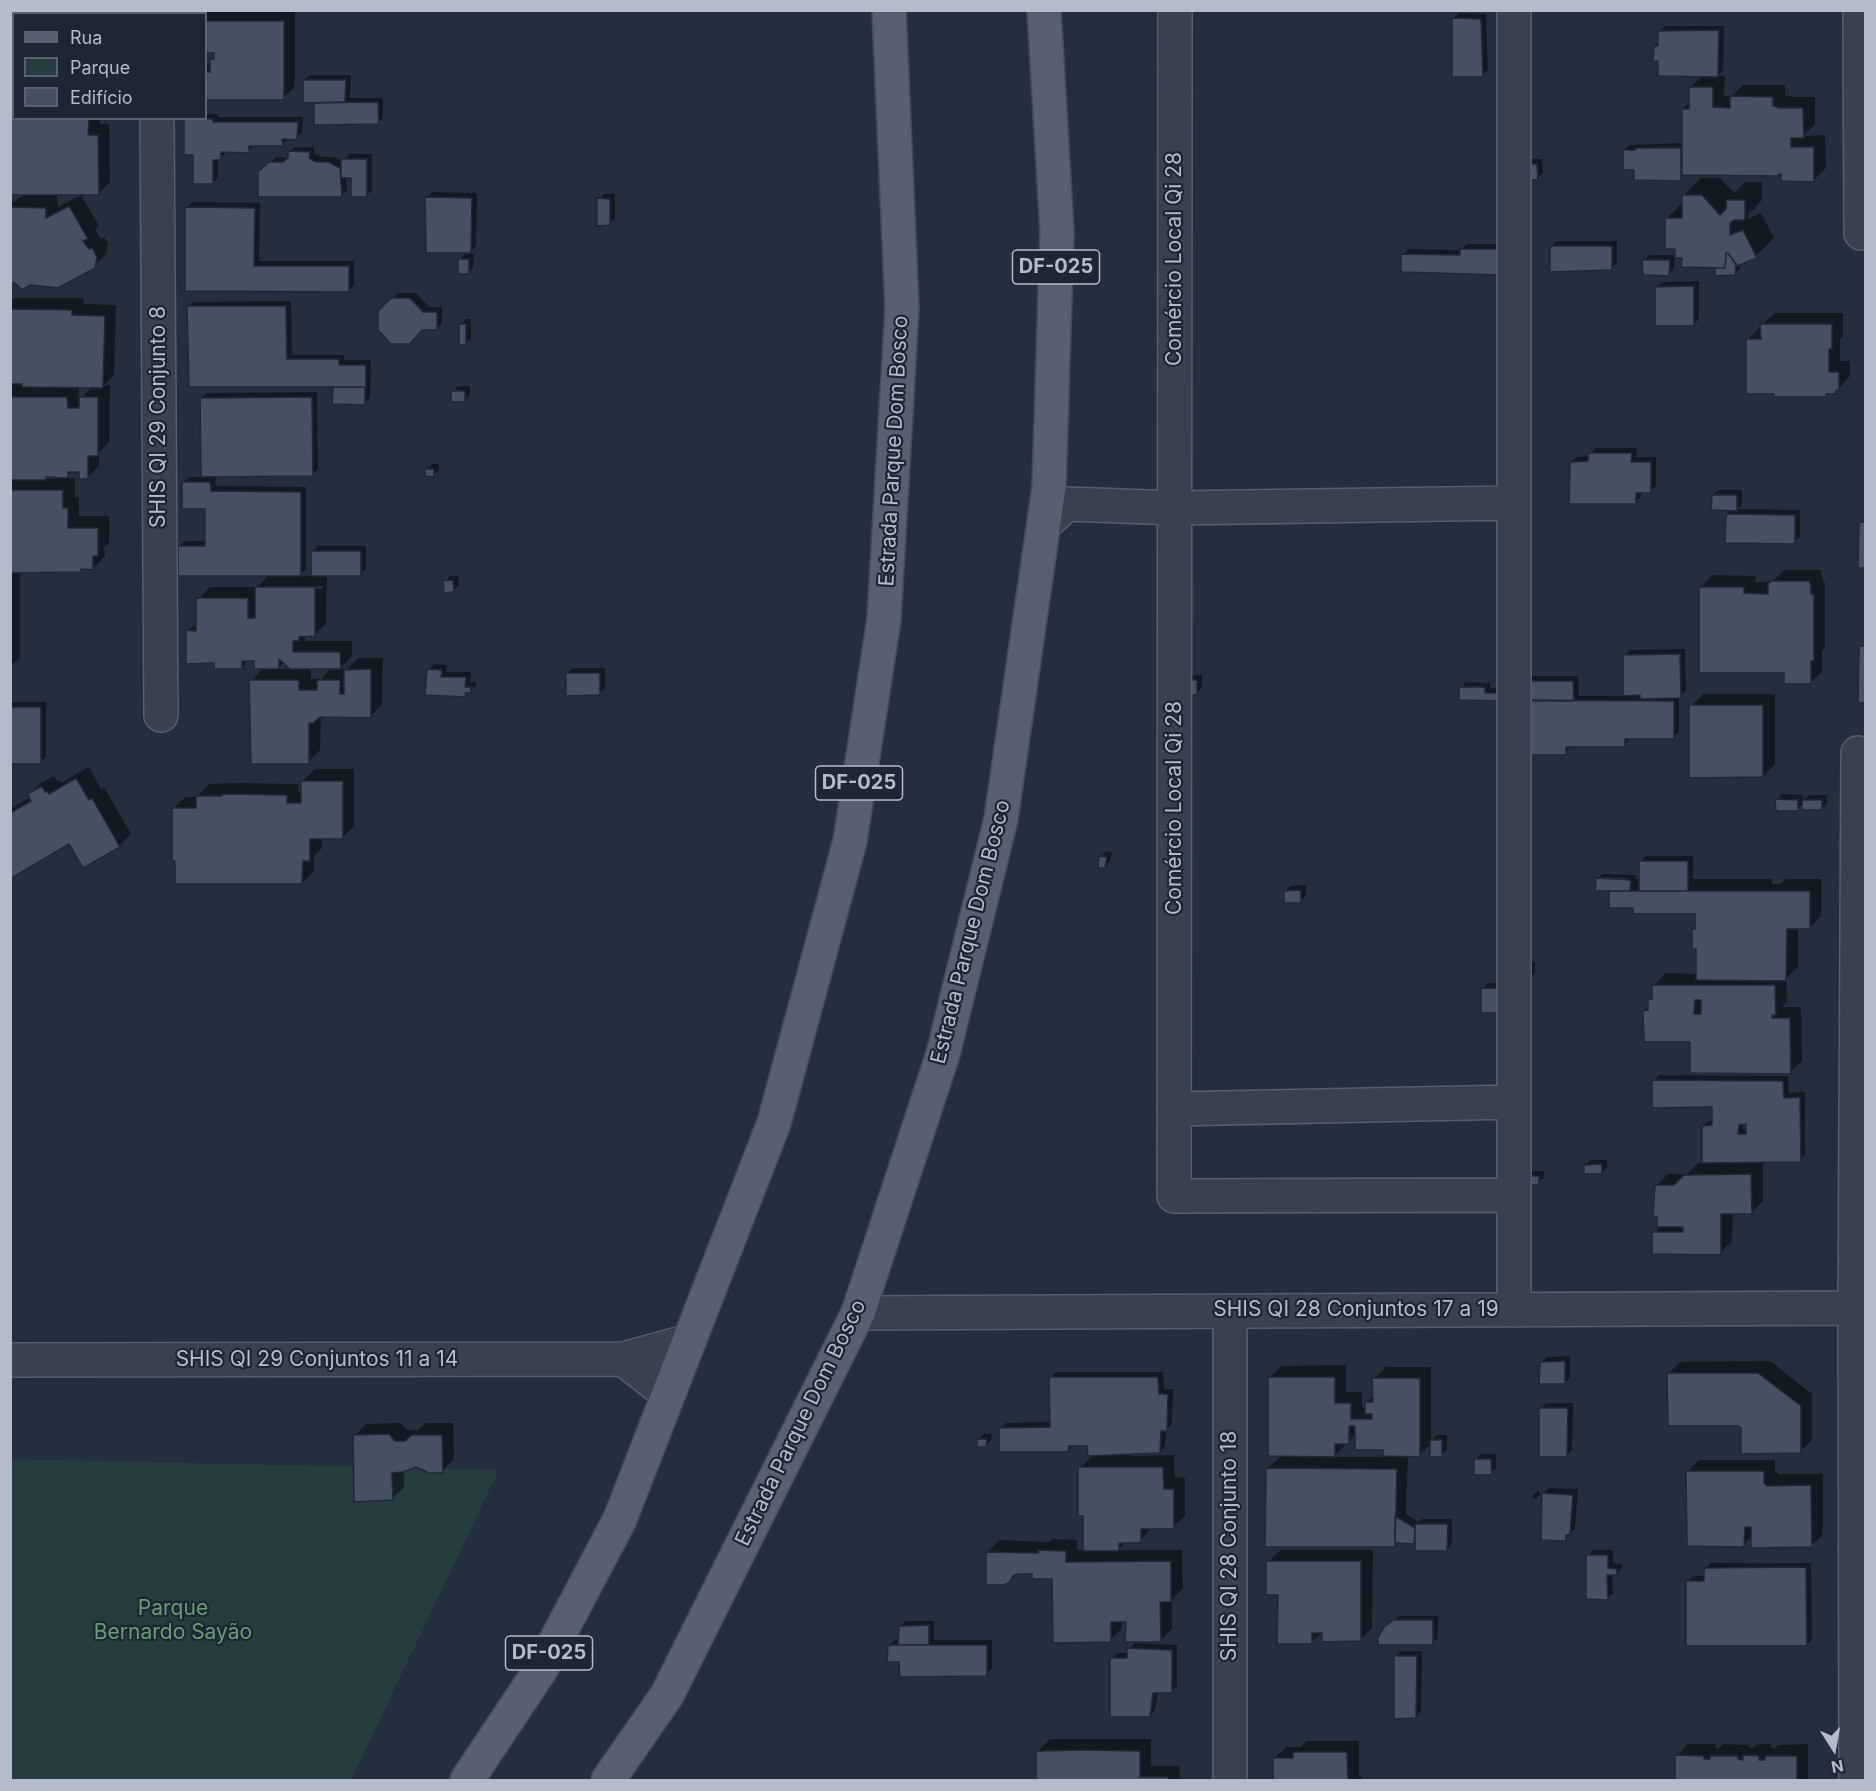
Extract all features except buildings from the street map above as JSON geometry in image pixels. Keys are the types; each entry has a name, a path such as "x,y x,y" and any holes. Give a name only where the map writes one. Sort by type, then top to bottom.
{"main road":[{"name":"Estrada Parque Dom Bosco","path":"467,1780 540,1669 620,1519 774,1123 850,841 884,619 902,308 888,10"},
{"name":"Estrada Parque Dom Bosco","path":"608,1780 667,1695 858,1313 943,1054 1001,819 1054,505 1057,232 1044,10"}],"street":[{"name":"Comércio Local Qi 28","path":"1175,10 1174,1196 1514,1195"},
{"path":"1514,10 1514,1310"},
{"path":"1860,10 1861,232"},
{"name":"SHIS QI 29 Conjunto 8","path":"158,120 161,715"},
{"path":"1054,505 1175,508 1514,503"},
{"path":"1856,1780 1855,1308 1858,753"},
{"path":"1174,1108 1514,1102"},
{"name":"SHIS QI 28 Conjuntos 17 a 19","path":"858,1313 1855,1308"},
{"name":"SHIS QI 28 Conjunto 18","path":"1230,1311 1230,1780"},
{"name":"SHIS QI 29 Conjuntos 11 a 14","path":"10,1360 623,1359 689,1341"},
{"path":"623,1359 668,1394"}],"green space":[{"name":"Parque Bernardo Sayão","path":"11,1459 499,1470 351,1780 11,1780"}]}
